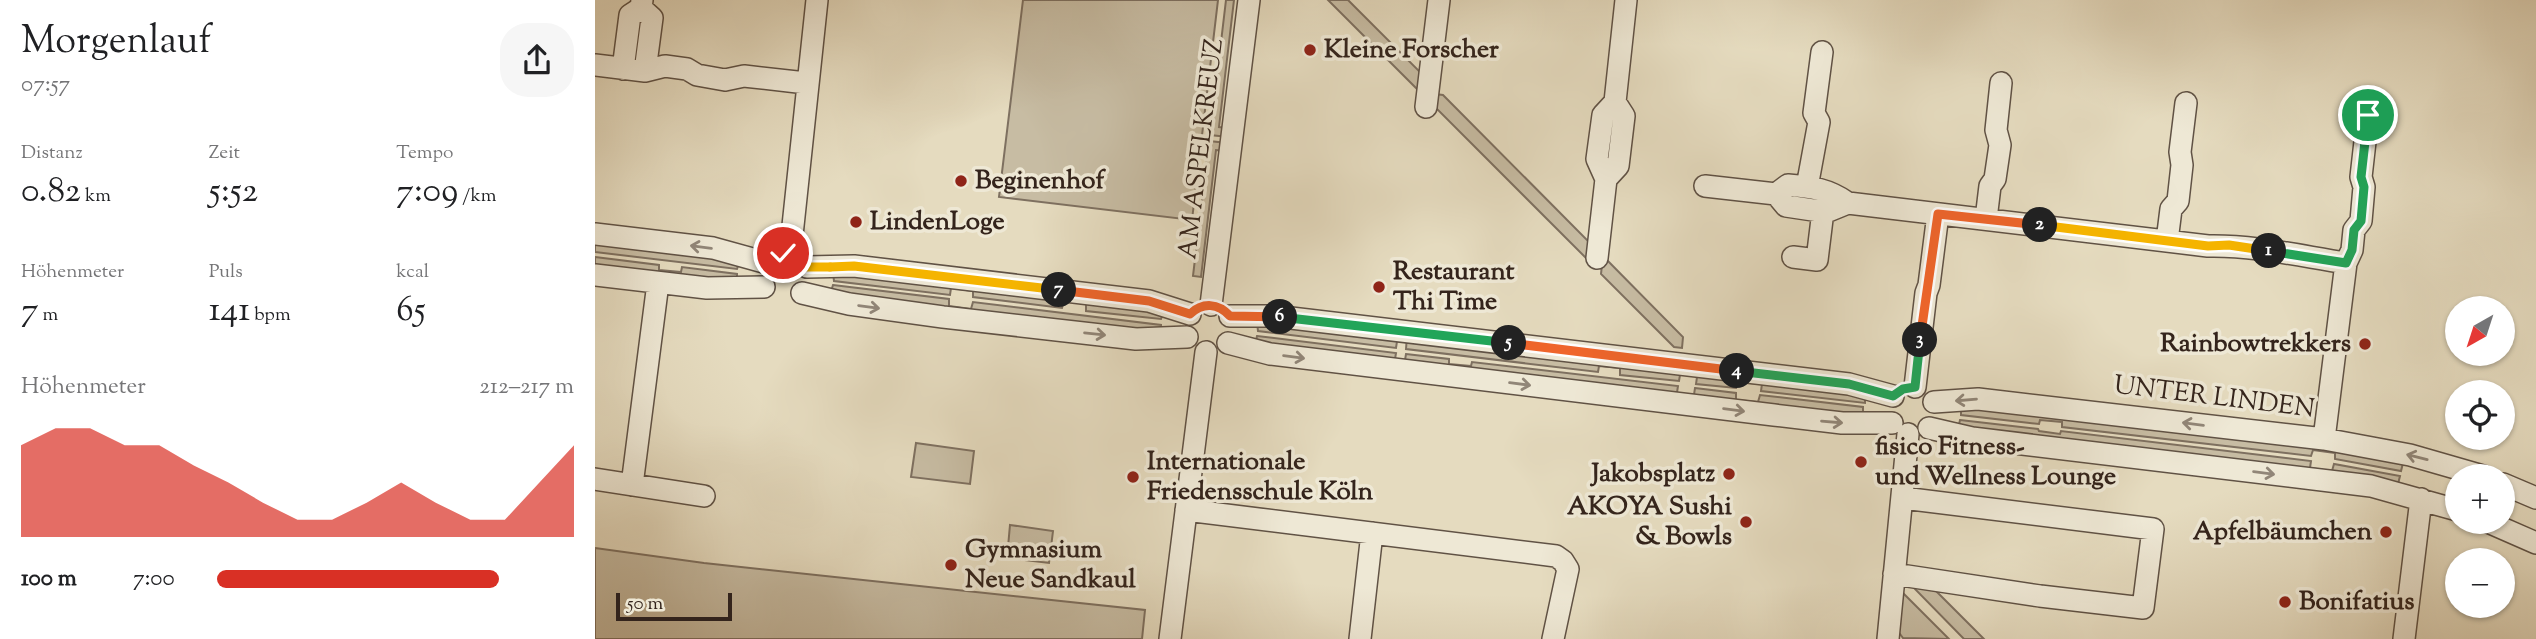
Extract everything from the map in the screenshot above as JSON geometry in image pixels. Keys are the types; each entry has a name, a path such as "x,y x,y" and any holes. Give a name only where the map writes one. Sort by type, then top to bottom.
{"street":[{"path":"817,0 806,83 798,260 809,281 796,298 782,300 770,294 762,275 767,263 777,255 798,260 1149,301 1190,314"},
{"name":"AM ASPELKREUZ","path":"1220,311 1249,0"},
{"path":"1426,107 1439,0"},
{"path":"1597,258 1606,179 1618,166 1624,116 1615,102 1626,0"},
{"path":"623,69 630,15 642,4 652,18 645,71"},
{"path":"1807,187 1819,121 1814,113 1822,52"},
{"path":"595,65 645,71 664,66 687,69 697,75 725,80 744,76 806,83"},
{"path":"1986,219 1990,186 1995,179 2000,145 1996,130 2001,83"},
{"path":"2167,242 2171,209 2178,201 2186,103"},
{"path":"2324,439 2346,263 2352,250 2354,230 2361,221 2364,187 2361,177 2368,115"},
{"path":"1705,186 1776,194 1788,186 1807,187 1832,192 1848,203"},
{"path":"1776,194 1786,205 1823,211 1848,203 2167,242 2252,248 2346,263"},
{"path":"1793,257 1827,261 1823,211"},
{"path":"1915,387 1938,214"},
{"path":"595,234 713,248 767,263"},
{"path":"595,275 707,288 765,287"},
{"path":"632,485 658,283"},
{"path":"802,293 849,304 943,317 1136,339 1187,337"},
{"path":"1220,311 1233,330 1228,343 1218,351 1206,352 1195,347 1187,337 1186,325 1190,314 1200,307 1849,384 1893,396"},
{"path":"1228,343 1269,354 1900,428 1916,435 1929,428 1936,415 1934,401 1926,392 1915,387 1903,389 1893,396 1888,412 1900,428 1903,498 1888,639"},
{"path":"1170,639 1206,352"},
{"name":"UNTER LINDEN","path":"1934,401 1978,399 2324,439 2410,455 2445,465"},
{"path":"1929,428 1972,438 2371,486 2445,506"},
{"path":"595,479 704,496"},
{"path":"2515,489 2536,498"},
{"path":"1895,574 2040,596 2143,608 2153,529 1903,498"},
{"path":"2404,639 2421,499"},
{"path":"1187,510 1556,556 1568,569 1553,639"},
{"path":"1360,639 1372,533"},
{"path":"2515,533 2536,542"}],"shaded area":[{"path":"1023,0 1218,0 1192,220 999,197"},
{"path":"1226,0 1234,0 1219,127 1228,128 1228,137 1210,135"},
{"path":"1328,0 1348,0 1425,77 1423,95"},
{"path":"1435,94 1443,95 1593,246 1591,263 1433,105"},
{"path":"1209,141 1227,143 1226,151 1216,150 1201,277 1193,276"},
{"path":"595,240 740,260 737,269 595,252"},
{"path":"1603,256 1683,337 1682,348 1674,347 1601,274"},
{"path":"595,257 659,265 659,270 681,272 682,267 737,274 737,279 595,271"},
{"path":"833,272 1164,311 1161,319 1086,311 1086,304 1064,301 1062,308 973,297 973,291 951,288 950,295 834,281"},
{"path":"833,285 949,299 949,306 971,309 973,302 1161,325 1161,335 830,295"},
{"path":"1257,322 1398,335 1396,348 1258,331"},
{"path":"1257,336 1396,353 1394,365 1255,345"},
{"path":"1407,336 1681,369 1679,381 1620,375 1620,368 1599,366 1598,372 1406,349"},
{"path":"1406,354 1449,359 1449,364 1471,366 1472,362 1678,386 1676,399 1404,366"},
{"path":"1698,370 1842,388 1865,398 1865,403 1761,391 1762,384 1737,382 1736,388 1696,384"},
{"path":"1695,388 1736,393 1736,400 1758,402 1760,395 1863,407 1863,415 1693,401"},
{"path":"1961,405 2404,459 2401,471 2335,459 2335,453 2313,450 2311,456 2062,427 2062,422 2040,420 2039,424 1961,415"},
{"path":"1960,420 2060,434 2061,431 2311,461 2310,468 2332,471 2334,464 2400,476 2397,488 1958,429"},
{"path":"916,443 974,451 970,484 911,477"},
{"path":"1010,525 1053,531 1049,563 1007,558"},
{"path":"595,548 704,563 1145,610 1142,639 595,639"},
{"path":"1912,586 1934,589 1984,639 1964,639"},
{"path":"1901,591 1949,639 1903,638 1897,630"}],"place":[{"name":"Kleine Forscher","path":"1310,50"},
{"name":"Beginenhof","path":"961,181"},
{"name":"LindenLoge","path":"856,222"},
{"name":"Restaurant Thi Time","path":"1379,287"},
{"name":"Rainbowtrekkers","path":"2365,344"},
{"name":"fisico Fitness- und Wellness Lounge","path":"1861,462"},
{"name":"Jakobsplatz","path":"1729,474"},
{"name":"Internationale Friedensschule Köln","path":"1133,477"},
{"name":"AKOYA Sushi & Bowls","path":"1746,522"},
{"name":"Apfelbäumchen","path":"2386,532"},
{"name":"Gymnasium Neue Sandkaul","path":"951,565"},
{"name":"Bonifatius","path":"2285,602"}],"route":[{"path":"783,253 797,256 807,267 854,266 1149,301 1190,314 1200,307 1211,305 1219,307 1230,316 1274,316 1685,364 1849,384 1893,396 1903,389 1915,387 1938,214 2208,246 2229,245 2264,249 2346,263 2352,250 2354,230 2361,221 2364,187 2361,177 2368,115"}]}
